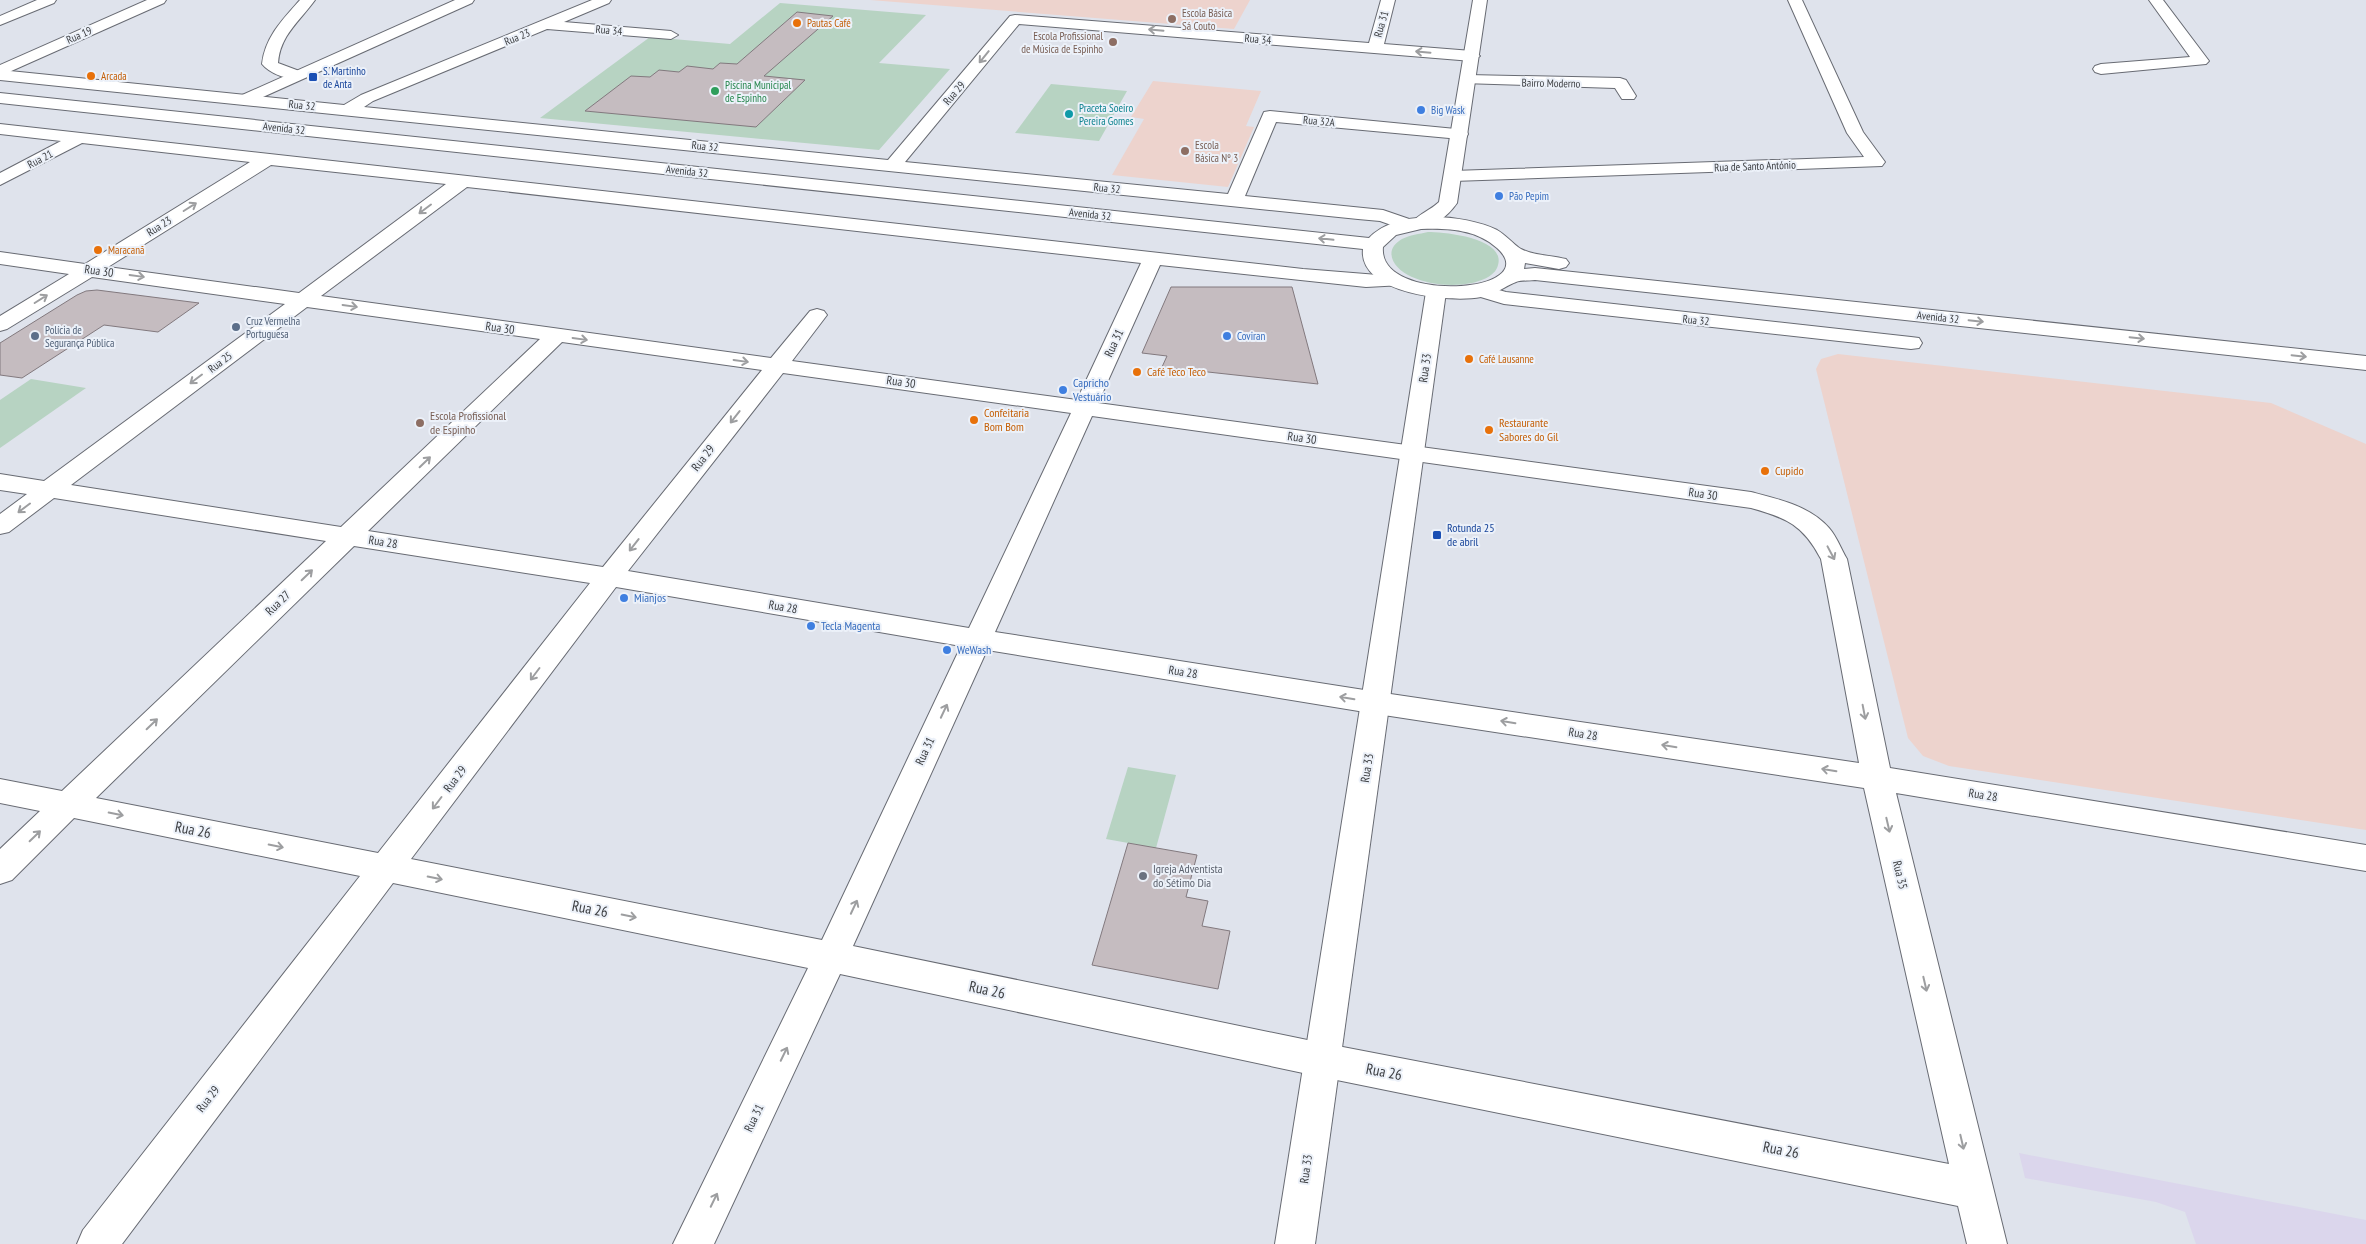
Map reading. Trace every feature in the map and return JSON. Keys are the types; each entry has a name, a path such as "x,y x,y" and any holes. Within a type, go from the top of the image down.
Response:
{"street":[{"path":"0,21 49,0"},
{"name":"Rua 19","path":"0,71 158,0"},
{"path":"296,75 276,69 270,64 270,57 276,37 308,0"},
{"path":"246,99 467,0"},
{"name":"Rua 23","path":"348,110 367,98 604,0"},
{"name":"Rua 31","path":"1375,48 1388,0"},
{"path":"1448,203 1459,216 1477,229 1504,243 1512,252 1516,260 1515,269 1510,277 1498,285 1481,291 1461,293 1436,292 1396,281 1380,270 1373,250 1387,233 1438,214 1448,203 1480,0"},
{"name":"Rua de Santo António","path":"1453,176 1876,162 1856,133 1796,0"},
{"path":"2101,70 2201,61 2156,0"},
{"name":"Rua 34","path":"1015,19 1472,56"},
{"name":"Rua 29","path":"892,166 1015,19"},
{"name":"Rua 34","path":"546,25 671,35"},
{"name":"Rua 32","path":"0,75 1383,216 1414,224"},
{"name":"Bairro Moderno","path":"1468,80 1620,83 1628,96"},
{"name":"Avenida 32","path":"0,98 1373,250"},
{"name":"Avenida 32","path":"0,108 1373,250"},
{"name":"Rua 32A","path":"1234,201 1270,116 1460,134"},
{"path":"0,129 1366,281 1396,281"},
{"name":"Rua 21","path":"0,180 79,138"},
{"name":"Rua 23","path":"0,325 268,159"},
{"name":"Rua 25","path":"0,526 464,180"},
{"path":"1414,224 1447,223 1477,229"},
{"name":"Avenida 32","path":"1512,252 1536,260 2366,348"},
{"name":"Rua 31","path":"693,1244 831,957 1154,257"},
{"name":"Rua 30","path":"0,258 1752,500 1774,506 1799,517"},
{"name":"Avenida 32","path":"1510,277 1535,274 2366,363"},
{"name":"Rua 32","path":"1481,291 1504,298 1912,343"},
{"name":"Rua 33","path":"1295,1244 1377,703 1436,292"},
{"name":"Rua 29","path":"96,1244 609,577 817,315"},
{"name":"Rua 27","path":"0,870 556,336"},
{"name":"Rua 28","path":"0,482 609,577 977,639 1377,703 1877,778 2366,858"},
{"name":"Rua 35","path":"1799,517 1820,534 1834,559 1877,778 1988,1244"},
{"name":"Rua 26","path":"0,791 831,957 1322,1060 1974,1189"}],"shaded area":[{"name":"Escola Básica Sá Couto","path":"870,0 1250,0 1234,29"},
{"name":"Escola Básica Nº 3","path":"1153,81 1261,91 1246,126 1254,127 1228,187 1112,175 1144,119 1131,117"},
{"path":"1838,354 2271,403 2366,444 2366,830 1949,766 1923,756 1908,738 1816,369 1821,359"},
{"path":"2019,1153 2366,1220 2366,1244 2196,1244 2185,1212 2156,1202 2025,1178"}],"green space":[{"path":"780,3 926,15 879,63 950,69 879,150 540,118 650,37 730,44"},
{"name":"Praceta Soeiro Pereira Gomes","path":"1051,84 1127,91 1099,141 1015,133"},
{"path":"1428,232 1460,235 1485,243 1494,250 1498,258 1497,268 1493,274 1482,280 1457,285 1426,282 1406,274 1400,270 1393,260 1392,249 1402,239"},
{"path":"31,379 86,388 0,448 0,400"},
{"path":"1128,767 1176,775 1156,848 1106,839"}],"building":[{"name":"Piscina Municipal de Espinho","path":"797,12 833,16 764,76 805,80 756,127 585,111 631,76 650,77 659,70 679,72 687,66 713,69 720,63 737,64"},
{"name":"Coviran","path":"1171,287 1292,287 1318,384 1162,367 1167,356 1142,353"},
{"name":"Polícia de Segurança Pública","path":"97,290 199,303 158,332 104,325 22,378 0,375 0,343 77,295 86,291"},
{"name":"Igreja Adventista do Sétimo Dia","path":"1128,843 1197,855 1186,897 1208,901 1202,926 1230,931 1218,989 1092,965"}],"place":[{"name":"Escola Básica Sá Couto","path":"1172,19"},
{"name":"Pautas Café","path":"797,23"},
{"name":"Escola Profissional de Música de Espinho","path":"1113,42"},
{"name":"Arcada","path":"91,76"},
{"name":"S. Martinho de Anta","path":"313,77"},
{"name":"Piscina Municipal de Espinho","path":"715,91"},
{"name":"Big Wask","path":"1421,110"},
{"name":"Praceta Soeiro Pereira Gomes","path":"1069,114"},
{"name":"Escola Básica Nº 3","path":"1185,151"},
{"name":"Pão Pepim","path":"1499,196"},
{"name":"Maracanã","path":"98,250"},
{"name":"Cruz Vermelha Portuguesa","path":"236,327"},
{"name":"Polícia de Segurança Pública","path":"35,336"},
{"name":"Coviran","path":"1227,336"},
{"name":"Café Lausanne","path":"1469,359"},
{"name":"Café Teco Teco","path":"1137,372"},
{"name":"Capricho Vestuário","path":"1063,390"},
{"name":"Confeitaria Bom Bom","path":"974,420"},
{"name":"Escola Profissional de Espinho","path":"420,423"},
{"name":"Restaurante Sabores do Gil","path":"1489,430"},
{"name":"Cupido","path":"1765,471"},
{"name":"Rotunda 25 de abril","path":"1437,535"},
{"name":"Mianjos","path":"624,598"},
{"name":"Tecla Magenta","path":"811,626"},
{"name":"WeWash","path":"947,650"},
{"name":"Igreja Adventista do Sétimo Dia","path":"1143,876"}]}
